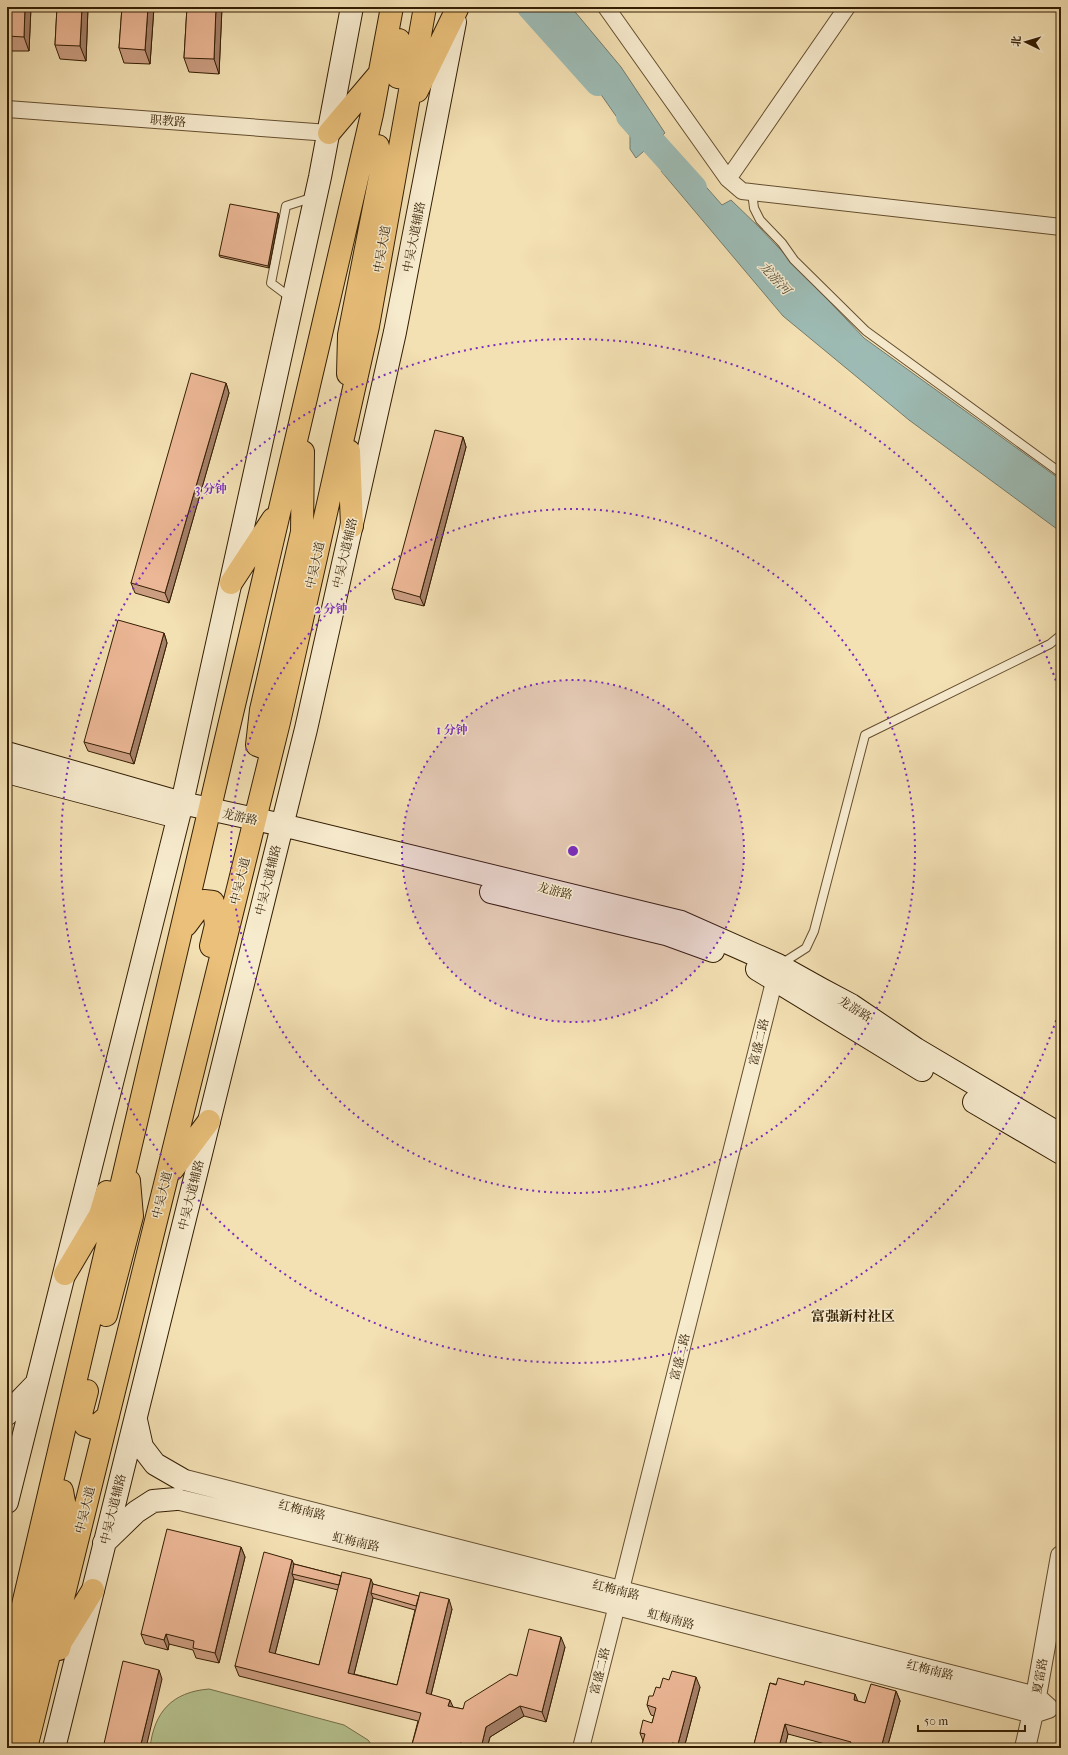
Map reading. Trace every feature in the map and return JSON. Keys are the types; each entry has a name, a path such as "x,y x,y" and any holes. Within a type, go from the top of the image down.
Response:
{"main road":[{"path":"7,1502 180,810 294,299 329,133 352,7"},
{"path":"7,1672 303,413 361,160 380,73 392,7"},
{"path":"404,7 395,62 398,77 405,78 415,62"},
{"name":"中吴大道","path":"25,1743 108,1416 279,722 368,326 425,7"},
{"path":"406,114 457,8"},
{"name":"中吴大道辅路","path":"54,1748 306,729 395,332 457,8"},
{"path":"329,133 380,73"},
{"path":"352,526 347,420 349,335 382,172 378,146 372,145 361,160"},
{"path":"279,722 265,748 257,745 261,710 302,532 303,413"},
{"path":"231,583 281,506"},
{"name":"龙游路","path":"7,753 180,810"},
{"name":"龙游路","path":"7,772 280,832 666,934 777,972 851,1005 916,1049 1061,1135"},
{"path":"160,1206 168,1115 216,925 213,902 204,901 181,931"},
{"name":"龙游路","path":"777,972 1014,1126 1061,1153"},
{"path":"65,1274 100,1214 112,1174 137,1120"},
{"path":"166,1178 209,1121"},
{"path":"108,1416 94,1428 85,1425 81,1414 132,1216 127,1161"},
{"path":"7,1414 36,1384"},
{"path":"104,1543 136,1512 153,1501 178,1489 142,1447 135,1418"},
{"path":"25,1743 18,1696 66,1513 62,1491 56,1490 48,1499"},
{"path":"25,1743 45,1704 61,1642 93,1590"}],"street":[{"path":"606,7 728,179 742,191 1061,227"},
{"path":"728,179 847,7"},
{"name":"职教路","path":"7,109 329,133"},
{"name":"富盛二路","path":"580,1748 777,972"},
{"name":"虹梅南路","path":"178,1489 619,1598"},
{"name":"夏雷路","path":"1039,1748 1039,1706 1061,1556"},
{"name":"红梅南路","path":"619,1598 1039,1706"},
{"name":"夏雷路","path":"1025,1748 1061,1635"}],"lane":[{"path":"752,192 754,208 760,220 782,243 794,260 866,331 1061,473"},
{"path":"777,972 806,948 814,931 865,735 1050,644 1061,635"}],"green space":[{"path":"209,1689 344,1725 368,1740 374,1748 150,1748 152,1735 156,1724 167,1706 175,1699 185,1694"}],"water":[{"path":"522,7 571,7 621,67 665,133 636,158 630,149 630,136 551,23 526,13"},
{"path":"679,156 722,205 731,200 760,228 864,338 1061,480 1061,532 909,420 783,316 661,171"}],"building":[{"path":"7,7 25,7 24,37 7,36"},
{"path":"57,7 82,7 80,46 55,45"},
{"path":"122,7 148,7 145,50 119,48"},
{"path":"187,7 216,7 214,59 184,58"},
{"path":"230,204 278,213 268,266 219,255"},
{"path":"191,373 226,383 165,593 131,583"},
{"path":"435,430 463,437 420,597 392,589"},
{"path":"118,620 164,633 130,754 84,742"},
{"path":"167,1529 241,1547 215,1653 193,1648 194,1641 166,1634 164,1640 141,1634"},
{"path":"264,1552 292,1560 269,1652 319,1665 342,1572 371,1579 348,1673 397,1685 420,1592 449,1599 426,1693 450,1700 448,1706 463,1709 465,1702 510,1674 517,1676 529,1629 561,1637 542,1712 520,1706 486,1727 481,1748 460,1743 458,1748 411,1748 421,1713 235,1666"},
{"path":"294,1564 341,1576 339,1585 292,1574"},
{"path":"373,1584 419,1596 416,1606 371,1593"},
{"path":"123,1661 159,1670 140,1748 103,1748"},
{"path":"672,1671 696,1677 678,1744 672,1743 671,1748 641,1748 645,1734 640,1733 643,1720 652,1723 656,1708 647,1705 649,1696 653,1696 656,1687 660,1688 663,1678 669,1680"},
{"path":"778,1678 804,1685 805,1681 855,1694 854,1700 865,1703 871,1684 896,1691 881,1748 849,1748 851,1742 785,1724 780,1743 785,1745 784,1748 753,1748 770,1683 776,1685"}],"waterway":[{"name":"龙游河","path":"530,7 598,83"},
{"name":"龙游河","path":"629,116 694,188"}],"district":[{"name":"富强新村社区","path":"853,1316"}]}
